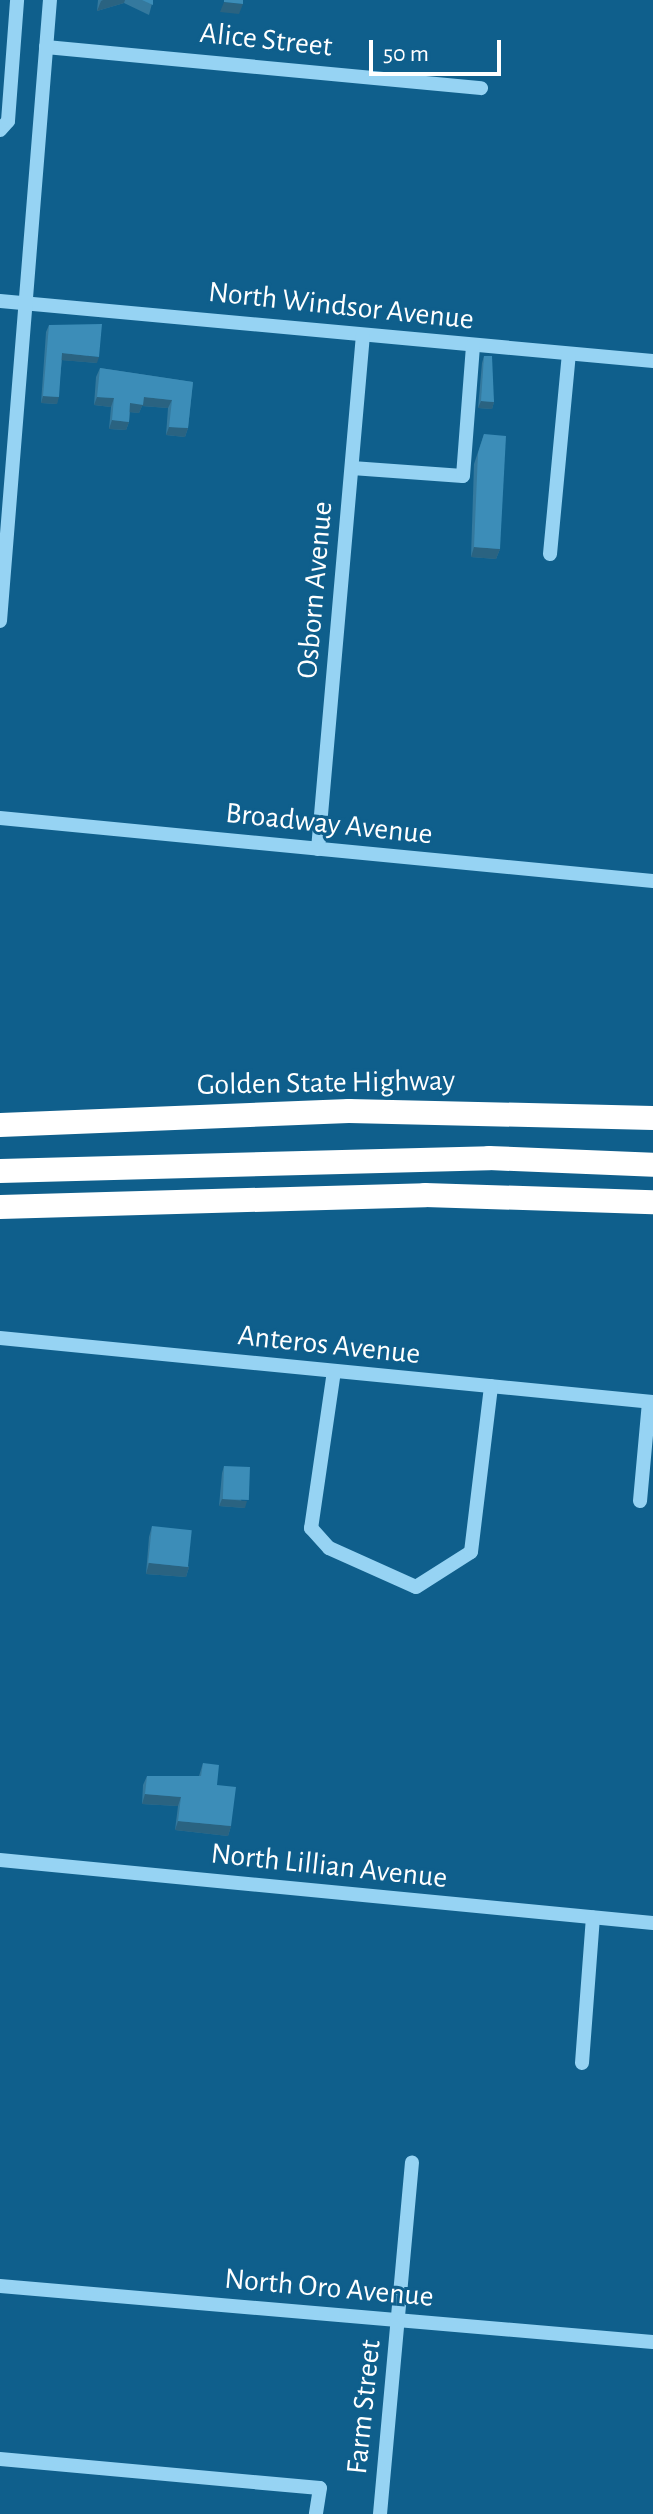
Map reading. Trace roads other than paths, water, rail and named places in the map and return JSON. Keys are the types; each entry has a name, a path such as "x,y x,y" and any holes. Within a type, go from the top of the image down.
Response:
{"highway":[{"name":"Golden State Highway","path":"0,1125 349,1111 653,1118"},
{"path":"0,1171 489,1158 653,1165"},
{"path":"0,1207 425,1195 653,1202"}],"street":[{"path":"0,130 8,121 17,0"},
{"path":"0,621 50,0"},
{"name":"Alice Street","path":"46,47 481,88"},
{"name":"North Windsor Avenue","path":"0,301 653,361"},
{"name":"Osborn Avenue","path":"318,849 363,335"},
{"path":"352,468 463,476 473,345"},
{"path":"550,554 569,354"},
{"name":"Broadway Avenue","path":"0,818 653,881"},
{"name":"Anteros Avenue","path":"0,1338 651,1402"},
{"path":"334,1371 311,1528 329,1548 416,1587 471,1552 491,1386"},
{"path":"640,1501 651,1402"},
{"name":"North Lillian Avenue","path":"0,1860 653,1923"},
{"path":"582,2063 593,1917"},
{"name":"Farm Street","path":"380,2514 412,2162"},
{"name":"North Oro Avenue","path":"0,2286 653,2342"},
{"path":"0,2459 320,2488 316,2514"}]}
